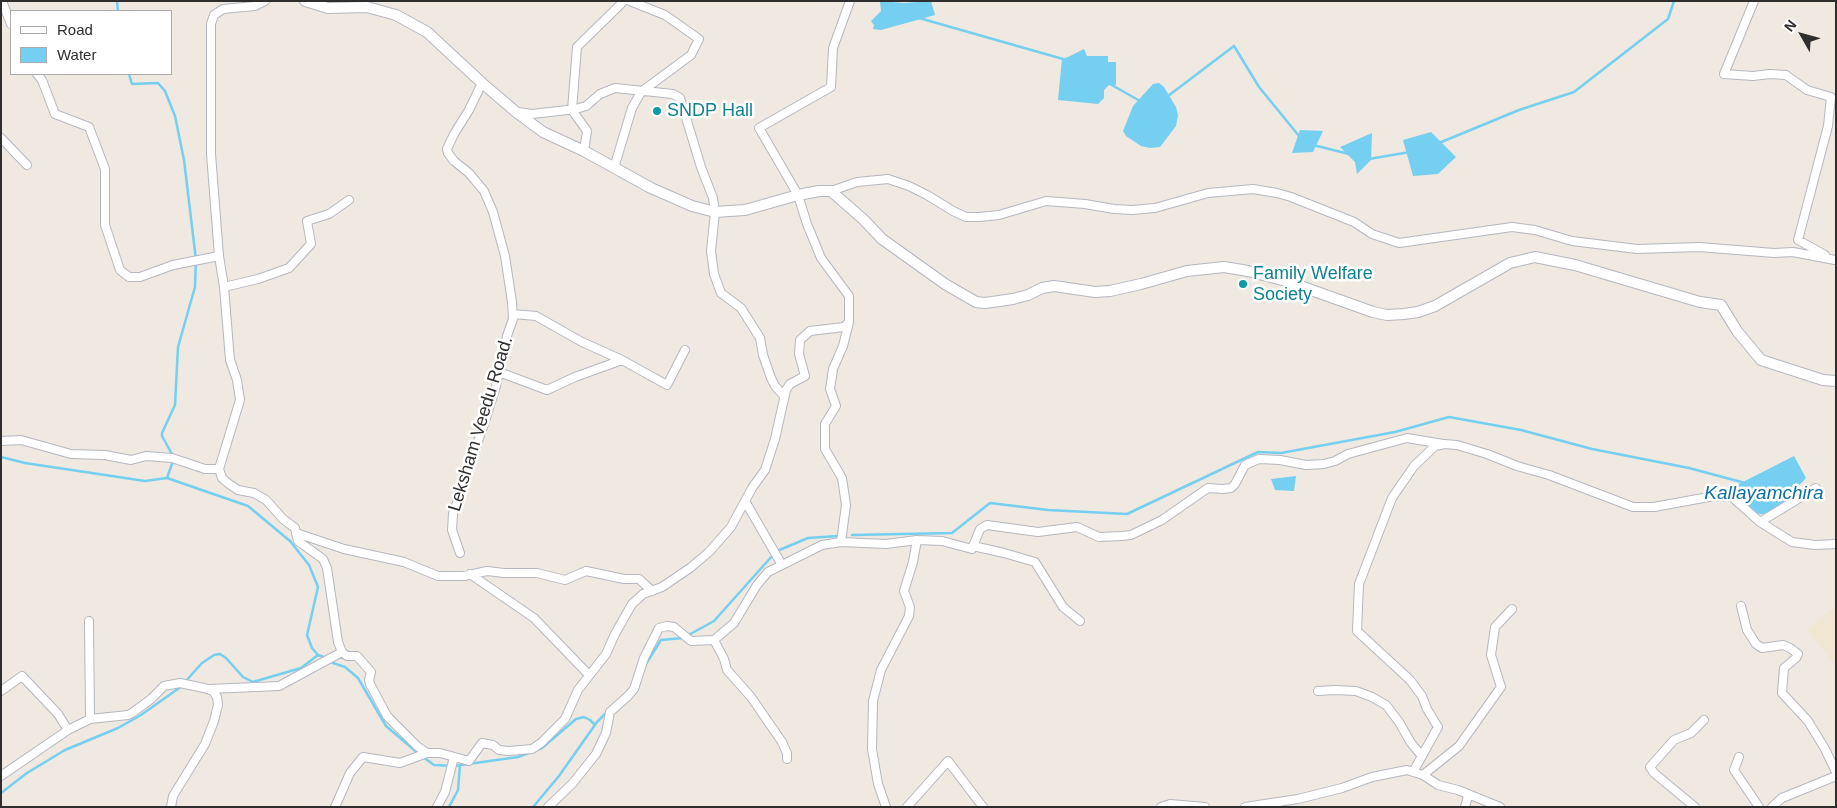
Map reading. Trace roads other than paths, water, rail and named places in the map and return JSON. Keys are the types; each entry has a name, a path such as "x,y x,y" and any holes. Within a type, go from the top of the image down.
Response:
{"street":[{"path":"2,1 10,21"},
{"path":"265,1 255,6 223,9 214,15 211,24 210,154 230,360 237,380 240,400 219,469 222,478 233,487 238,490 254,493 266,500 294,528 298,541 322,558 326,568 338,642 342,652 347,656 357,656 361,660 371,672 370,684 387,716 417,746 427,753 471,760 482,743 493,745 499,750 509,751 532,749 546,740 565,719 578,690 606,654 632,604 643,594 673,580 709,552 731,527 752,488 765,470 775,439 783,395 790,384 805,376 799,354 800,341 803,336 810,331 844,327 849,322"},
{"path":"305,1 328,8 366,7 396,15 427,32 482,83 543,132 651,188 692,206 715,212 745,210 798,195 831,191 857,182 888,179 909,186 966,217 999,215 1046,201 1085,204 1114,209 1155,208 1208,193 1253,189 1291,197 1354,222 1372,234 1399,243 1512,227 1535,230 1572,241 1637,249 1699,247 1774,253 1793,252 1835,260"},
{"path":"584,152 587,131 572,110 577,47 624,1"},
{"path":"614,168 632,108 641,92 691,55 699,39 665,15 630,1"},
{"path":"841,542 846,505 842,478 825,449 825,424 836,406 830,390 833,369 843,346 849,322 850,296 821,258 798,195 759,128 831,87 833,48 850,1"},
{"path":"1754,1 1724,74 1753,76 1786,75 1808,90 1831,97 1828,126 1798,240 1835,260"},
{"path":"38,75 42,80 55,114 89,127 105,169 105,224 120,270 129,277 140,277 173,264 219,256"},
{"name":"Leksham Veedu Road.","path":"460,552 452,530 453,514 485,421 499,372 506,336 513,319 505,256 493,212 484,191 469,173 454,161 447,149 482,83"},
{"path":"516,112 532,114 572,110 586,106 600,94 611,89 673,94 680,98 701,167 714,198 715,212 711,251 714,274 721,293 741,308 760,338 771,378 783,395"},
{"path":"1,138 27,165"},
{"path":"831,191 882,239 945,284 976,302 986,303 1013,299 1028,295 1042,288 1059,286 1082,291 1110,291 1187,271 1224,267 1286,281 1387,315 1418,312 1434,306 1510,263 1535,257 1591,269 1700,302 1721,306 1736,331 1762,360 1823,380 1836,382"},
{"path":"224,287 258,279 289,268 311,244 307,221 329,214 349,200"},
{"path":"513,314 536,316 598,351 622,360 667,385 685,350"},
{"path":"499,372 547,390 622,360"},
{"path":"973,546 980,529 988,525 1038,532 1077,527 1099,537 1130,535 1162,520 1208,488 1231,488 1245,465 1259,459 1280,460 1306,465 1324,464 1348,454 1407,438 1458,445 1549,475 1633,507 1654,506 1714,496 1732,497 1760,522 1792,542 1815,545 1836,544"},
{"path":"1,441 23,441 72,454 105,455 131,460 146,456 174,458 206,469 219,469"},
{"path":"1413,772 1438,727 1427,709 1422,696 1410,680 1357,631 1359,584 1391,502 1414,466 1435,446 1443,444"},
{"path":"1760,522 1816,488"},
{"path":"745,501 782,565"},
{"path":"296,533 344,550 404,562 438,576 487,571 537,573 566,580 586,571 624,579 639,579 652,590"},
{"path":"886,807 878,784 872,749 873,701 881,670 909,616 910,607 904,591 915,556 917,540"},
{"path":"548,807 572,784 596,754 606,733 610,712 634,689 644,658 658,628 674,627 691,641 713,641 734,622 757,585 768,572 822,545 841,542 886,544 917,540 942,541 970,548 973,546 1004,553 1035,562 1063,607 1080,621"},
{"path":"470,574 534,618 589,675"},
{"path":"1741,606 1747,630 1756,644 1762,648 1783,645 1798,654 1784,668 1782,693 1808,721 1825,749 1836,774 1782,798 1772,807"},
{"path":"1423,775 1459,746 1501,687 1491,656 1495,627 1512,609"},
{"path":"89,621 90,719"},
{"path":"713,641 724,659 727,670 751,697 782,742 787,753 787,759"},
{"path":"1,776 68,730 90,719 128,715 151,699 166,685 184,684 209,689 279,686 342,652"},
{"path":"1,690 22,676 58,714 68,730"},
{"path":"170,807 173,796 205,744 214,721 218,701 215,694 209,689"},
{"path":"1318,691 1356,692 1372,697 1386,705 1422,756"},
{"path":"1695,807 1654,773 1650,767 1674,740 1691,733 1704,720"},
{"path":"336,807 350,774 363,757 400,763 427,753"},
{"path":"437,807 445,792 454,757"},
{"path":"1739,757 1734,770 1759,807"},
{"path":"907,807 948,761 983,807"},
{"path":"1245,807 1306,797 1342,788 1372,777 1407,770 1423,775 1438,785 1458,790 1468,796 1500,807"},
{"path":"1465,807 1468,796"},
{"path":"1162,807 1170,804 1205,807"}],"water":[{"path":"880,1 904,3 931,1 935,15 881,30 873,29 874,25 871,21 881,11"},
{"path":"1084,49 1087,56 1108,56 1108,62 1116,62 1116,85 1109,85 1104,90 1104,98 1098,104 1058,100 1062,59"},
{"path":"1159,83 1164,87 1176,107 1178,115 1176,126 1160,147 1150,148 1141,146 1126,136 1123,131 1133,106 1153,84"},
{"path":"1300,130 1323,131 1313,152 1292,153"},
{"path":"1431,132 1456,157 1438,174 1413,176 1403,140"},
{"path":"1372,133 1371,160 1357,174 1355,162 1340,147"},
{"name":"Kallayamchira","path":"1794,456 1806,478 1771,515 1752,513 1733,487"},
{"path":"1296,476 1294,491 1275,490 1271,479"}],"waterway":[{"path":"117,1 118,10"},
{"path":"1439,143 1519,110 1574,92 1668,19 1674,1"},
{"path":"919,18 1063,59"},
{"path":"1168,96 1234,46 1259,87 1299,136"},
{"path":"129,75 132,84 158,83 165,91 175,116 184,160 196,260 195,287 178,347 175,405 162,433 173,456"},
{"path":"1110,84 1140,101"},
{"path":"1313,145 1349,154"},
{"path":"1369,159 1410,152"},
{"path":"852,535 952,533 990,503 1048,510 1127,514 1258,452 1281,453 1395,432 1449,417 1521,430 1592,449 1689,468 1745,483"},
{"path":"1,457 25,463 145,481 167,478 248,506 290,541 309,565 318,587 307,635 312,648 318,655 327,658"},
{"path":"167,478 173,461"},
{"path":"777,551 808,538 838,536"},
{"path":"646,664 661,640 683,638 714,621 773,555"},
{"path":"185,682 202,663 214,655 220,654 226,658 243,677 253,682 301,668 318,655"},
{"path":"333,663 345,667 358,678 386,726 419,754"},
{"path":"1,793 27,773 65,750 118,728 141,715 182,686"},
{"path":"533,807 559,776 597,722 608,711"},
{"path":"423,757 434,765 454,766 518,757 542,748 576,719 584,717 595,725"},
{"path":"449,807 458,790 460,765"}],"place":[{"name":"SNDP Hall","path":"657,111"},
{"name":"Family Welfare Society","path":"1243,284"}]}
